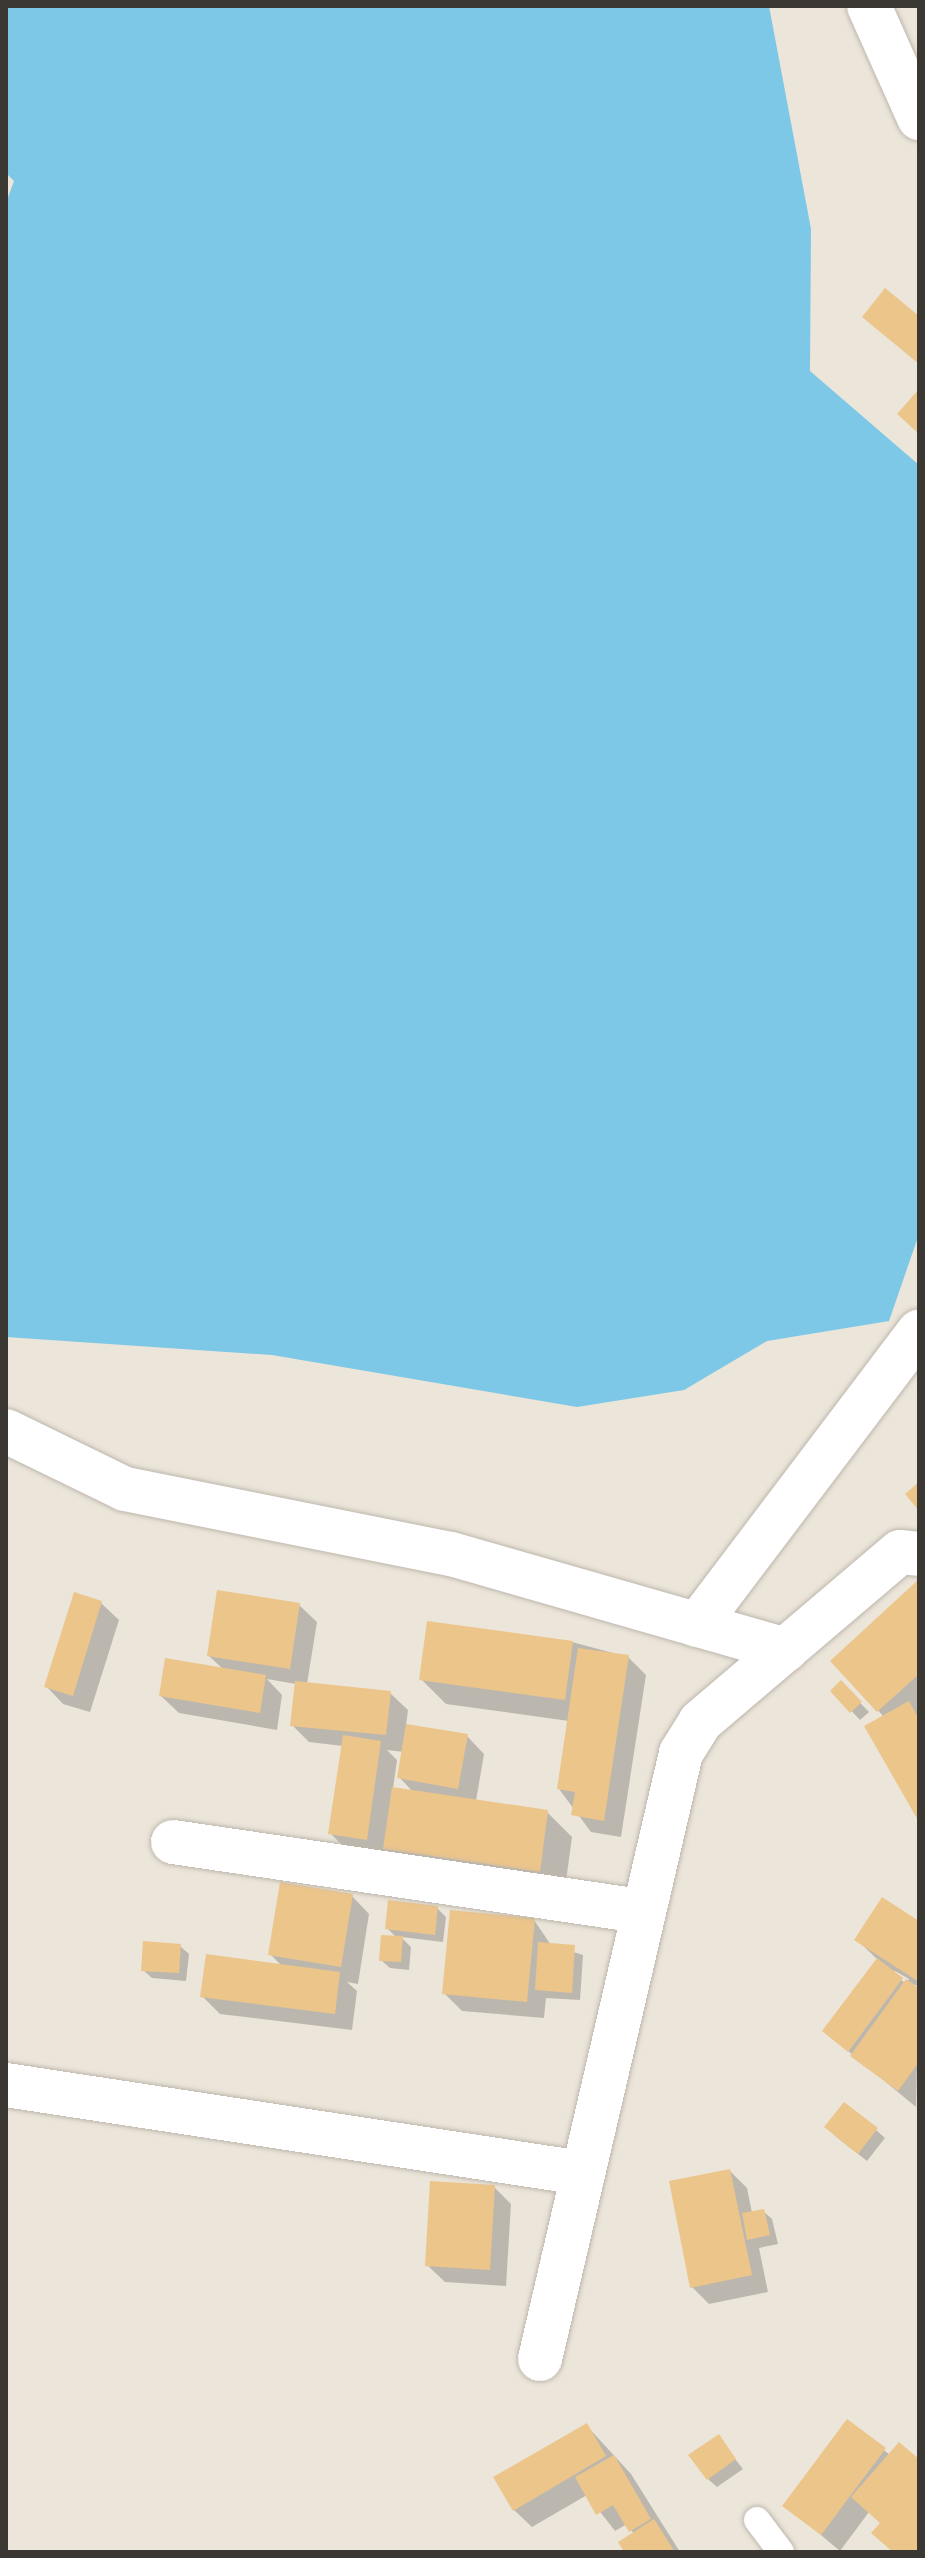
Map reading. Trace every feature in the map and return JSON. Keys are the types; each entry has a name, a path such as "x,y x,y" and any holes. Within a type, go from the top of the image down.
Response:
{"street":[{"path":"869,6 919,118"},
{"path":"697,1625 919,1331"},
{"path":"6,1431 125,1489 451,1554 785,1650"},
{"path":"540,2359 641,1911 681,1753 700,1722 900,1552 919,1554"},
{"path":"173,1842 641,1911"},
{"path":"6,2085 582,2173"}],"lane":[{"path":"757,2520 781,2552"}],"water":[{"path":"6,6 769,6 811,229 810,371 919,465 919,1234 889,1321 767,1341 684,1390 577,1407 272,1355 6,1337 6,203 14,181 6,173"}],"building":[{"path":"885,288 919,316 919,364 862,317"},
{"path":"919,389 919,434 897,414"},
{"path":"919,1482 919,1511 905,1494"},
{"path":"919,1579 919,1674 877,1712 830,1661"},
{"path":"217,1590 300,1603 290,1669 207,1656"},
{"path":"74,1592 102,1601 73,1696 44,1687"},
{"path":"427,1621 573,1641 565,1700 419,1680"},
{"path":"578,1648 629,1655 604,1821 571,1815 575,1792 557,1789"},
{"path":"165,1658 266,1675 260,1713 159,1696"},
{"path":"841,1680 862,1702 850,1713 830,1691"},
{"path":"295,1681 391,1691 386,1735 290,1726"},
{"path":"909,1701 919,1719 919,1822 864,1726"},
{"path":"406,1724 468,1734 458,1789 397,1778"},
{"path":"343,1735 381,1741 367,1840 328,1834"},
{"path":"392,1787 548,1810 540,1872 383,1849"},
{"path":"280,1882 353,1894 341,1967 268,1955"},
{"path":"882,1897 919,1921 919,1982 854,1940"},
{"path":"388,1900 438,1906 435,1935 385,1929"},
{"path":"450,1910 535,1918 527,2002 442,1994"},
{"path":"381,1935 403,1936 401,1962 379,1961"},
{"path":"143,1941 181,1944 179,1973 141,1971"},
{"path":"538,1942 575,1945 572,1993 535,1990"},
{"path":"206,1954 340,1972 335,2014 200,1997"},
{"path":"877,1958 903,1978 848,2052 822,2031"},
{"path":"906,1979 919,1988 919,2062 898,2091 850,2056"},
{"path":"844,2102 878,2128 858,2154 824,2127"},
{"path":"730,2169 752,2275 690,2288 669,2181"},
{"path":"430,2181 495,2185 490,2270 425,2266"},
{"path":"764,2209 770,2235 747,2240 742,2213"},
{"path":"847,2419 886,2448 821,2535 782,2506"},
{"path":"587,2423 606,2456 513,2511 493,2477"},
{"path":"719,2434 736,2459 707,2480 688,2455"},
{"path":"899,2442 919,2459 919,2552 893,2552 871,2533 880,2523 851,2497"},
{"path":"614,2455 651,2519 629,2532 613,2505 596,2515 575,2477"},
{"path":"654,2519 675,2552 624,2552 618,2542"}]}
